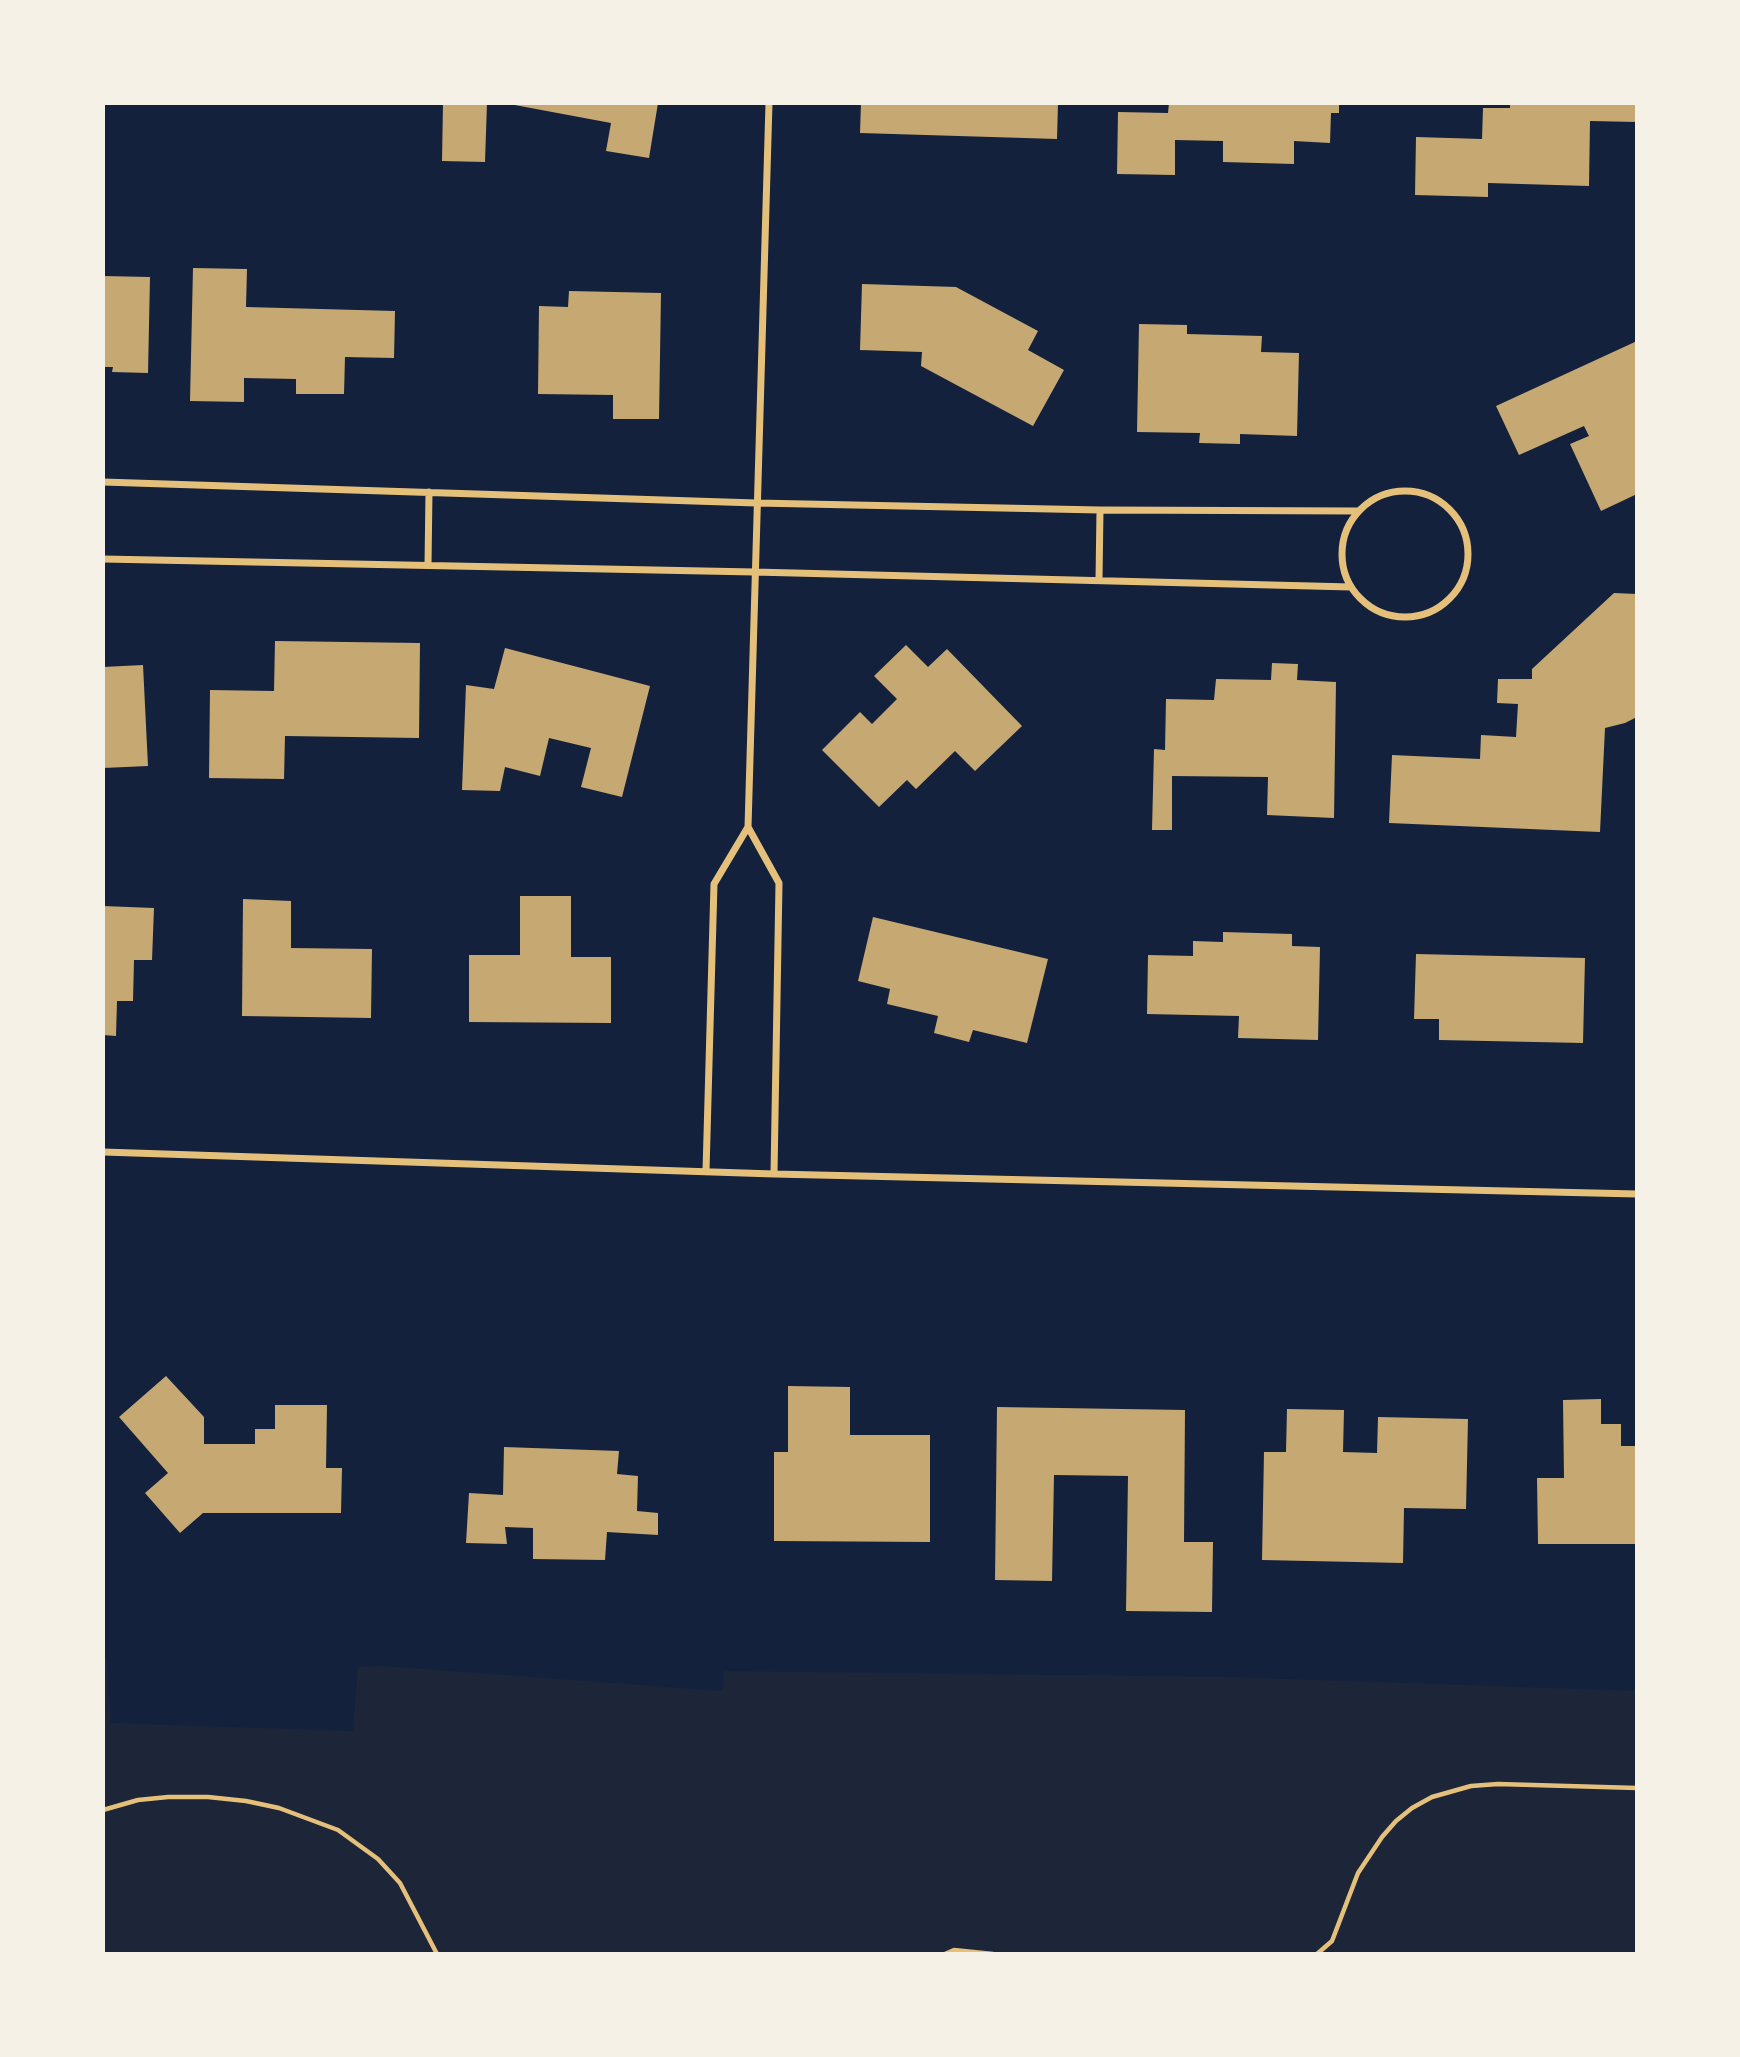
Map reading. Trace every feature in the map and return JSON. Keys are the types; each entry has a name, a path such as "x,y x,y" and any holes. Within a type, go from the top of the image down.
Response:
{"street":[{"path":"706,1171 714,884 748,827 769,103"},
{"path":"103,482 756,503 1100,510 1358,511"},
{"path":"1395,491 1416,491 1436,498 1452,511 1464,529 1469,550 1466,570 1458,590 1443,605 1424,615 1404,618 1383,613 1364,603 1351,587 1341,556 1343,539 1358,511 1375,498 1395,491"},
{"path":"428,565 429,492"},
{"path":"1099,580 1100,510"},
{"path":"103,559 1351,587"},
{"path":"748,827 779,883 774,1174"},
{"path":"103,1152 774,1174 1637,1194"}],"path":[{"path":"1317,1954 1332,1941 1367,1856 1396,1821 1412,1808 1441,1794 1471,1786 1498,1784 1637,1788"},
{"path":"103,1810 138,1800 208,1797 279,1808 338,1830 378,1859 400,1883 437,1954"},
{"path":"945,1954 954,1950 993,1954"}],"shaded area":[{"path":"103,1658 107,1658 111,1723 353,1731 358,1667 382,1666 722,1691 724,1671 1230,1677 1637,1691 1637,1954 103,1954"}],"building":[{"path":"443,103 487,103 485,162 442,161"},
{"path":"504,103 658,103 649,158 606,151 611,123"},
{"path":"861,103 1058,103 1057,139 860,133"},
{"path":"1169,103 1339,103 1339,113 1331,113 1330,143 1294,141 1294,164 1223,162 1223,141 1175,140 1175,175 1117,174 1118,112 1168,113"},
{"path":"1510,103 1637,103 1637,122 1590,121 1589,186 1488,183 1488,197 1415,195 1416,137 1482,139 1483,108 1510,108"},
{"path":"193,268 247,269 246,307 395,311 394,358 345,357 344,394 296,394 296,379 244,378 244,402 190,401"},
{"path":"103,276 150,277 148,373 112,372 113,367 103,367"},
{"path":"862,284 956,287 1038,331 1028,350 1064,370 1033,426 921,366 922,352 860,350"},
{"path":"569,291 661,293 659,419 613,419 613,395 538,394 539,306 568,307"},
{"path":"1139,324 1187,325 1187,334 1262,336 1261,352 1299,353 1297,436 1240,434 1240,444 1199,443 1200,433 1137,432"},
{"path":"1637,341 1637,494 1601,511 1570,444 1589,436 1584,426 1519,455 1496,406"},
{"path":"1614,593 1637,594 1637,717 1605,728 1600,832 1389,823 1392,755 1480,759 1481,735 1516,737 1518,704 1497,703 1498,679 1532,679 1532,669"},
{"path":"275,641 420,643 419,738 285,736 284,779 209,778 210,690 274,691"},
{"path":"906,645 928,667 947,649 1022,726 975,771 955,751 916,789 907,780 879,807 822,750 860,712 872,724 897,699 874,676"},
{"path":"505,648 650,686 622,797 581,787 591,748 549,738 540,776 505,767 500,791 462,790 466,685 494,689"},
{"path":"1272,663 1298,664 1297,680 1336,682 1334,818 1267,815 1268,777 1172,776 1172,830 1152,830 1154,749 1165,750 1166,699 1214,700 1216,679 1271,680"},
{"path":"143,665 148,766 103,768 103,667"},
{"path":"520,896 571,896 571,957 611,957 611,1023 469,1022 469,955 520,955"},
{"path":"243,899 291,901 291,948 372,949 371,1018 242,1016"},
{"path":"103,906 154,908 152,960 134,960 133,1001 117,1001 116,1036 103,1035"},
{"path":"873,917 1048,959 1027,1043 973,1030 969,1042 934,1033 938,1016 887,1004 890,989 858,981"},
{"path":"1223,932 1292,934 1292,946 1320,947 1318,1040 1238,1038 1239,1016 1147,1014 1148,955 1193,956 1193,941 1223,942"},
{"path":"1416,954 1585,958 1583,1043 1439,1040 1439,1019 1414,1019"},
{"path":"166,1376 204,1417 204,1444 255,1444 255,1429 275,1429 275,1405 327,1405 326,1468 342,1468 341,1513 203,1513 180,1533 145,1493 168,1473 119,1417"},
{"path":"788,1386 850,1387 850,1435 930,1435 930,1542 774,1541 774,1452 788,1452"},
{"path":"1601,1399 1601,1424 1621,1424 1621,1446 1637,1446 1637,1544 1538,1544 1537,1478 1564,1478 1563,1400"},
{"path":"997,1407 1185,1410 1184,1542 1213,1542 1212,1612 1126,1611 1128,1476 1054,1475 1052,1581 995,1580"},
{"path":"1287,1409 1344,1410 1343,1452 1377,1453 1378,1417 1468,1419 1466,1509 1404,1508 1403,1563 1262,1560 1264,1452 1286,1452"},
{"path":"504,1447 619,1451 617,1474 638,1476 637,1511 658,1513 658,1535 607,1532 605,1560 533,1559 533,1528 505,1527 507,1544 466,1543 469,1493 503,1495"}]}
